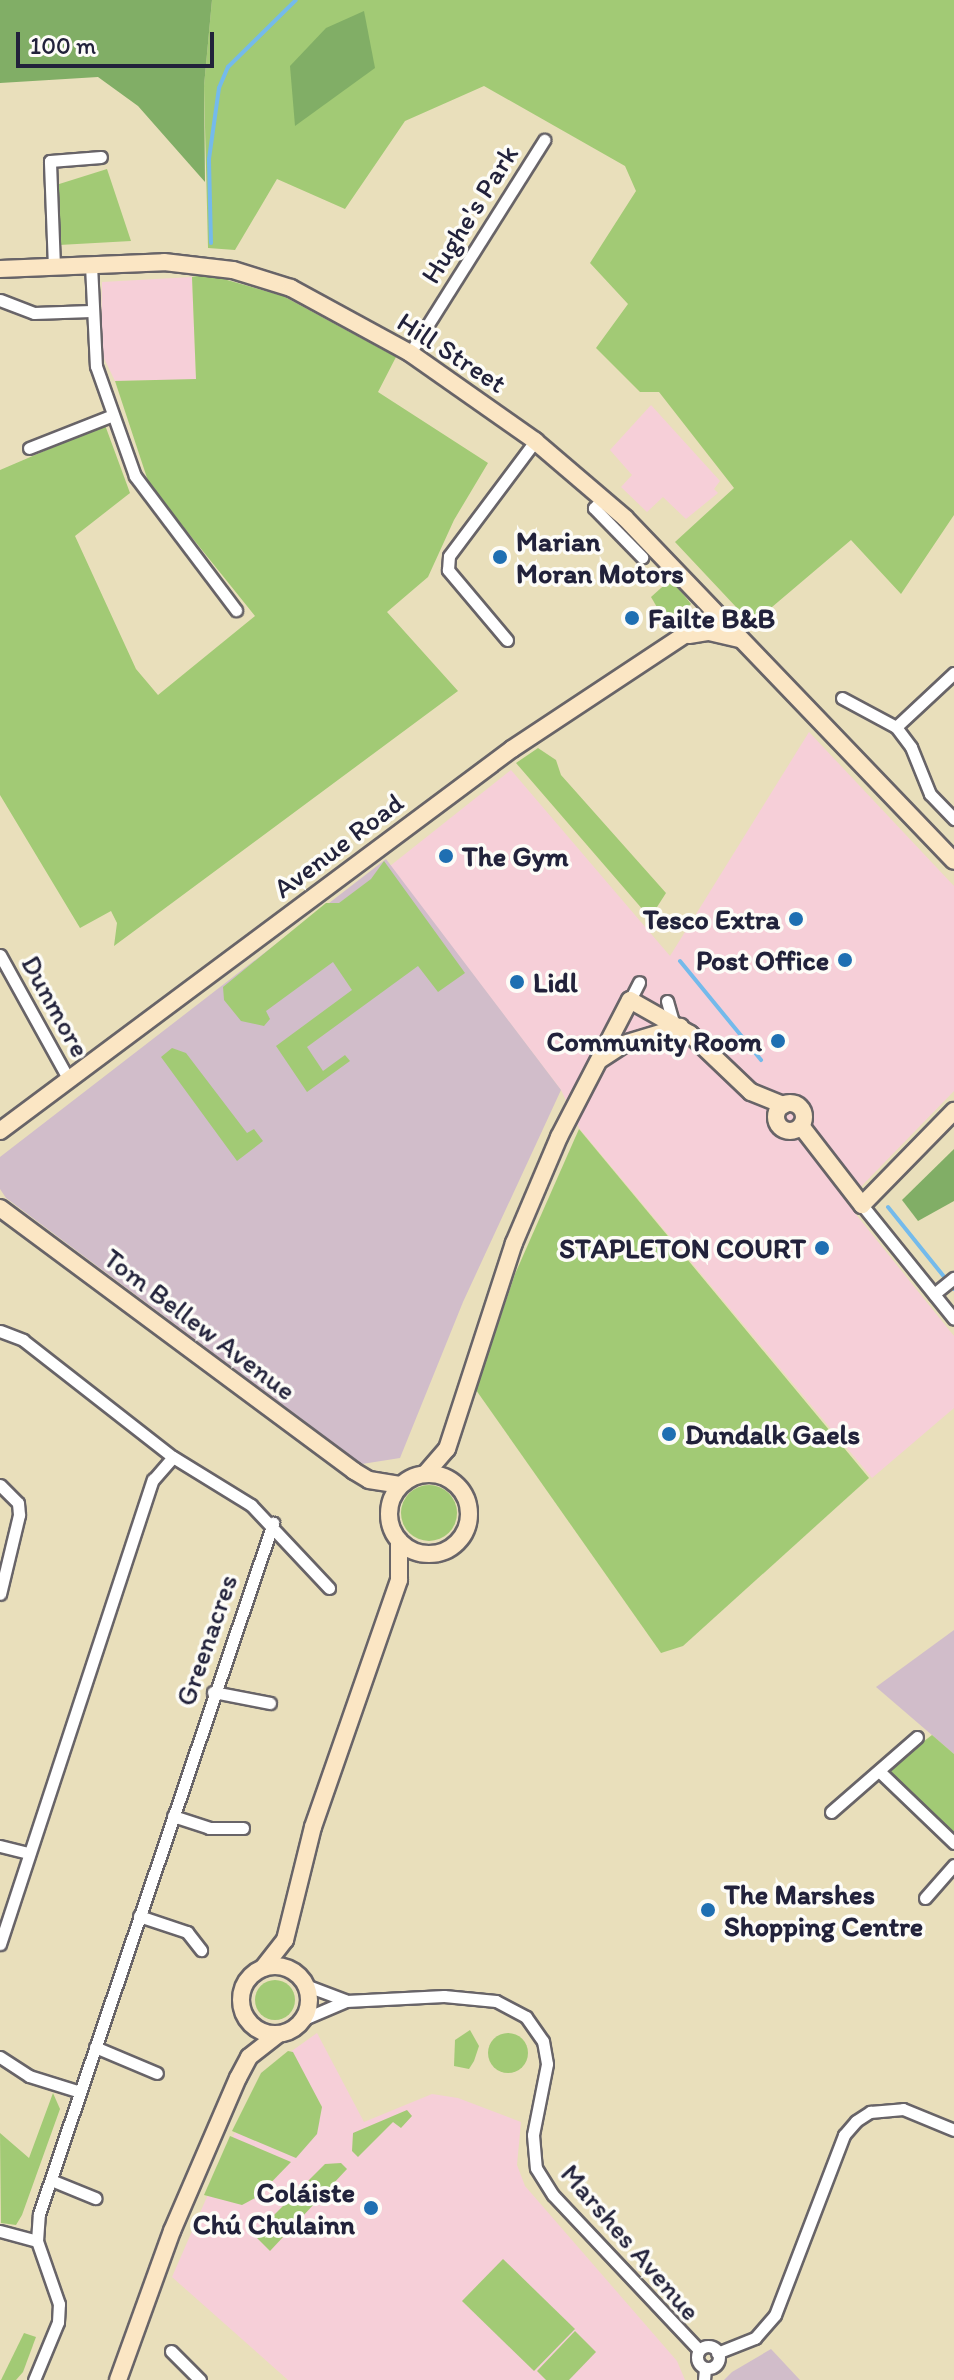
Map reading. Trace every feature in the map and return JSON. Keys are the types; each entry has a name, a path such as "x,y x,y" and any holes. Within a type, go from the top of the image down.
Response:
{"street":[{"name":"Hughe's Park","path":"410,353 544,140"},
{"path":"54,267 50,161 101,157"},
{"name":"Hill Street","path":"0,269 198,264 247,273 291,288 410,353 535,441 604,498 833,731 954,861"},
{"path":"91,265 96,366 143,493 236,610"},
{"path":"0,300 34,313 91,311"},
{"path":"29,448 113,415"},
{"path":"507,640 448,570 449,556 535,441"},
{"path":"604,498 594,508 642,557"},
{"name":"Avenue Road","path":"0,1131 512,749 716,614"},
{"path":"685,636 709,632 742,640"},
{"path":"896,727 954,673"},
{"path":"842,698 896,727 911,747 930,794 954,819"},
{"name":"Dunmore","path":"0,955 69,1080"},
{"path":"118,2380 172,2231 249,2057 250,2023 242,1992 285,1940 313,1827 399,1580 399,1541 388,1511 400,1485 426,1473 447,1449 514,1243 639,982"},
{"path":"630,1000 677,1025 751,1092 789,1132 801,1126"},
{"path":"667,1001 677,1025"},
{"path":"600,1060 624,1044 677,1025"},
{"path":"751,1092 802,1109 801,1126 862,1205 946,1284 954,1319"},
{"path":"777,1122 783,1105"},
{"path":"862,1205 954,1111"},
{"name":"Tom Bellew Avenue","path":"0,1208 369,1480 388,1511"},
{"path":"0,1331 23,1340 173,1457 273,1523 329,1588"},
{"path":"399,1580 425,1554 451,1547 465,1530 467,1501 453,1482 447,1449"},
{"path":"0,1944 153,1480 173,1457"},
{"path":"426,1473 453,1482"},
{"name":"Tom Bellew Avenue","path":"369,1480 400,1485"},
{"path":"0,1485 18,1503 19,1515 0,1594"},
{"name":"Greenacres","path":"37,2241 51,2180 213,1692 273,1523"},
{"path":"399,1541 425,1554"},
{"path":"213,1692 270,1703"},
{"path":"831,1812 917,1737"},
{"path":"879,1771 954,1843"},
{"path":"173,1816 209,1828 243,1828"},
{"path":"0,1846 29,1853"},
{"path":"925,1898 954,1865"},
{"path":"139,1916 187,1932 201,1950"},
{"path":"249,2057 278,2034 304,2019 309,2005 305,1985 293,1971 285,1940"},
{"path":"263,1968 293,1971"},
{"name":"Marshes Avenue","path":"305,1985 346,2001 478,1999 504,2004 526,2017 543,2041 547,2064 533,2135 536,2168 553,2195 699,2350"},
{"name":"Marshes Avenue","path":"304,2019 346,2001"},
{"path":"250,2023 278,2034"},
{"path":"95,2047 157,2073"},
{"path":"0,2057 29,2076 80,2092"},
{"path":"717,2353 755,2338 775,2315 844,2135 856,2121 870,2112 903,2109 954,2130"},
{"path":"51,2180 95,2198"},
{"path":"0,2231 37,2241 59,2304 58,2322 34,2380"},
{"path":"710,2347 717,2353 715,2365 705,2374 697,2361 699,2350 710,2347"},
{"path":"171,2351 200,2380"}],"shaded area":[{"path":"192,277 196,380 115,381 101,352 102,282"},
{"path":"651,405 720,481 714,489 718,493 686,519 663,497 647,512 621,487 632,475 610,450"},
{"path":"809,732 954,886 954,1091 846,1202 954,1336 954,1408 872,1478 579,1128 561,1090 390,866 511,770 670,956"},
{"path":"386,859 561,1090 463,1302 400,1458 362,1464 6,1198 0,1189 0,1157"},
{"path":"954,1630 954,1754 876,1687"},
{"name":"Coláiste Chú Chulainn","path":"317,2033 364,2122 432,2094 458,2098 521,2122 517,2165 525,2186 677,2361 685,2380 288,2380 172,2277 261,2073"},
{"path":"771,2349 800,2380 724,2380 732,2372"}],"green space":[{"path":"0,0 212,0 204,86 205,182 138,106 98,77 0,83"},
{"path":"212,0 954,0 954,515 901,594 851,540 752,624 675,542 734,488 659,392 640,392 596,348 628,304 590,263 636,191 625,166 484,86 405,121 345,209 277,179 235,250 208,248 204,86"},
{"path":"364,11 375,68 295,126 290,66 326,28"},
{"path":"107,169 131,241 59,245 56,185"},
{"path":"206,274 283,296 396,357 378,392 488,463 454,520 428,577 387,612 458,691 114,946 117,923 111,911 80,928 0,795 0,470 105,425 130,493 75,536 136,669 158,695 255,616 149,484 115,381 196,379 192,277"},
{"path":"671,579 691,604 668,626 651,597"},
{"path":"538,748 556,760 561,775 666,893 650,918 516,763"},
{"path":"384,861 465,973 438,992 418,966 307,1047 323,1071 345,1055 350,1061 307,1092 276,1046 352,990 333,962 266,1011 270,1019 264,1026 241,1021 224,1000 223,987 326,903 339,903 371,879"},
{"path":"172,1048 186,1053 247,1133 254,1129 263,1141 237,1161 161,1057"},
{"name":"Dundalk Gaels","path":"579,1129 869,1478 683,1646 661,1653 476,1390 515,1274"},
{"path":"954,1149 954,1201 918,1221 902,1200"},
{"path":"429,1485 449,1493 457,1513 449,1533 429,1541 409,1533 401,1513 409,1493"},
{"path":"932,1735 954,1754 954,1837 891,1773 893,1765"},
{"path":"275,1980 289,1986 295,2000 289,2014 275,2020 261,2014 255,2000 261,1986"},
{"path":"470,2030 479,2046 474,2061 469,2069 454,2066 455,2040"},
{"path":"508,2033 522,2039 528,2053 522,2067 508,2073 494,2067 488,2053 494,2039"},
{"path":"288,2051 293,2052 322,2107 317,2134 296,2158 232,2131 261,2073"},
{"path":"53,2093 60,2109 22,2215 16,2225 1,2223 0,2133 29,2158"},
{"path":"407,2110 412,2116 401,2128 393,2122 358,2157 352,2151 353,2133"},
{"path":"230,2136 291,2162 257,2197 242,2205 204,2195"},
{"path":"341,2163 347,2169 270,2251 254,2235 325,2164"},
{"path":"503,2259 575,2329 534,2371 462,2301"},
{"path":"575,2331 596,2352 569,2380 546,2380 537,2371"},
{"path":"24,2333 36,2337 23,2372 16,2380 1,2380"}],"waterway":[{"path":"211,243 209,159 219,88 228,67 296,0"},
{"path":"680,961 761,1060"},
{"path":"888,1207 954,1289"}],"place":[{"name":"Marian Moran Motors","path":"500,557"},
{"name":"Failte B&B","path":"632,618"},
{"name":"The Gym","path":"446,856"},
{"name":"Tesco Extra","path":"796,919"},
{"name":"Post Office","path":"845,960"},
{"name":"Lidl","path":"517,982"},
{"name":"Community Room","path":"778,1041"},
{"name":"STAPLETON COURT","path":"822,1248"},
{"name":"Dundalk Gaels","path":"669,1434"},
{"name":"The Marshes Shopping Centre","path":"708,1910"},
{"name":"Coláiste Chú Chulainn","path":"371,2208"}]}
